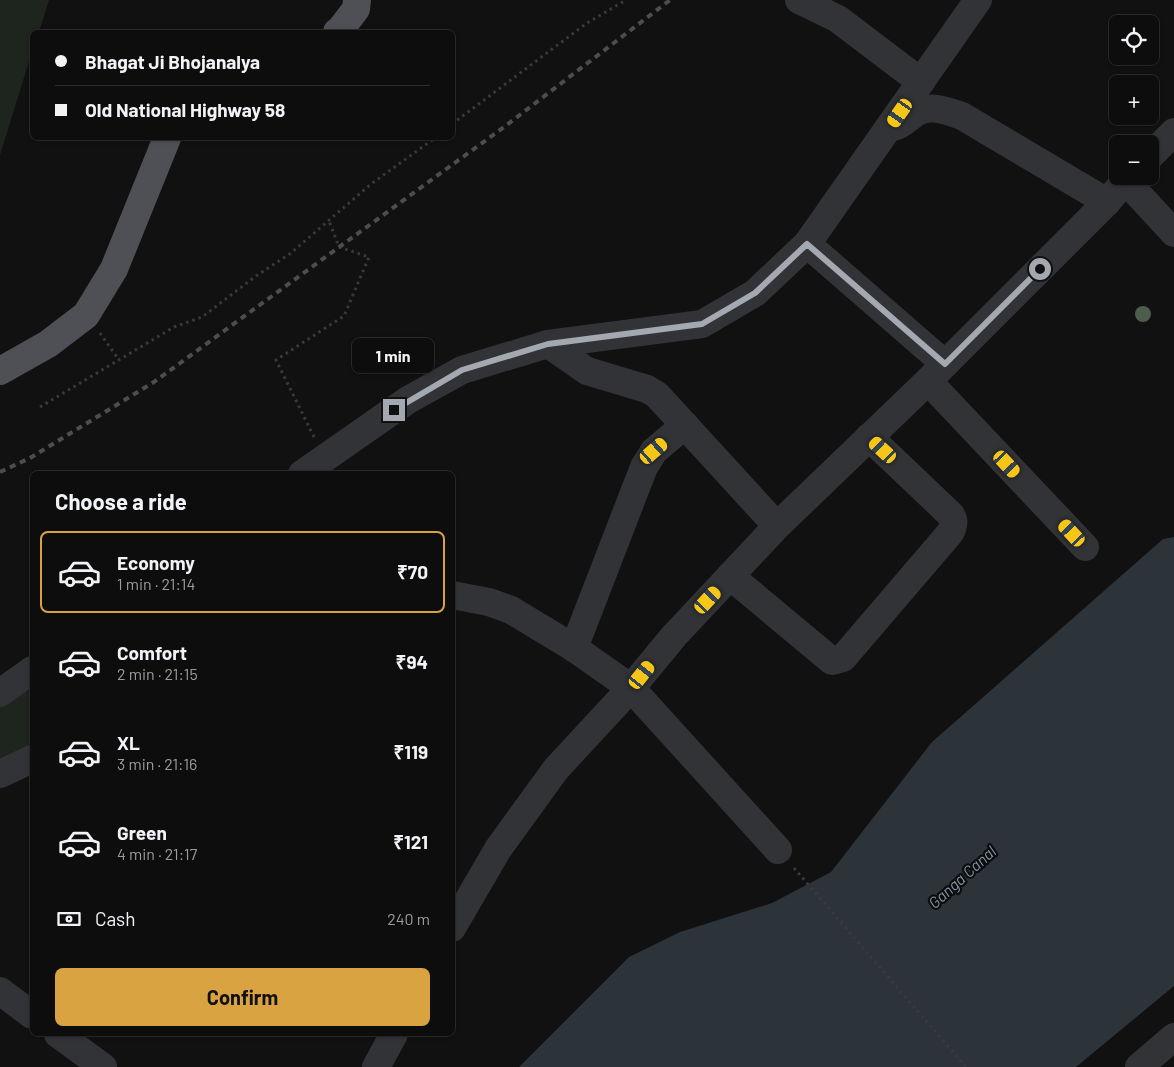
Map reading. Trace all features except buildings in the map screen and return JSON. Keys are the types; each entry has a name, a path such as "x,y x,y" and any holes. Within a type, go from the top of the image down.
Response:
{"main road":[{"path":"340,30 356,9 357,0"},
{"path":"0,371 48,344 86,315 114,269 166,140"}],"street":[{"path":"799,0 838,19 921,82"},
{"path":"311,471 327,466 408,400 462,370 548,344 702,324 755,293 807,244 978,0"},
{"path":"889,128 900,125 917,111 941,108 962,116 1107,202"},
{"path":"1159,147 1174,132"},
{"path":"455,923 498,849 556,769 631,688 674,636 777,526 937,372 1107,202 1121,185"},
{"path":"1133,185 1174,233"},
{"path":"807,244 937,372 1085,546"},
{"path":"548,344 587,371 647,389 657,395 777,526"},
{"path":"574,648 644,466 654,451 685,424"},
{"path":"730,576 832,661 844,658 954,527 954,520 951,515 869,438"},
{"path":"455,596 489,602 511,610 574,648 631,688 778,850"},
{"path":"0,693 30,671"},
{"path":"0,774 30,760"},
{"path":"0,991 30,1014"},
{"path":"61,1036 103,1067"},
{"path":"376,1067 393,1036"},
{"path":"1139,1067 1174,1037"}],"path":[{"path":"455,122 588,23 626,0"},
{"path":"40,407 174,327 202,317 256,276 291,253 371,184 433,140"},
{"path":"327,466 276,360 344,316 369,256 339,247 329,221"},
{"path":"86,315 119,360"},
{"path":"778,850 966,1067"}],"shaded area":[{"path":"0,0 49,0 40,30 30,30 30,58 0,155"},
{"path":"30,667 30,748 0,761 0,690"}],"water":[{"name":"Ganga Canal","path":"1174,537 1174,986 1076,1067 519,1067 629,957 680,932 772,903 831,872 932,742 1163,539"}],"railway":[{"path":"0,472 30,458 154,382 504,127 670,0"}],"route":[{"path":"394,410 408,400 462,370 548,344 702,324 755,293 807,244 945,364 1040,269"}]}
